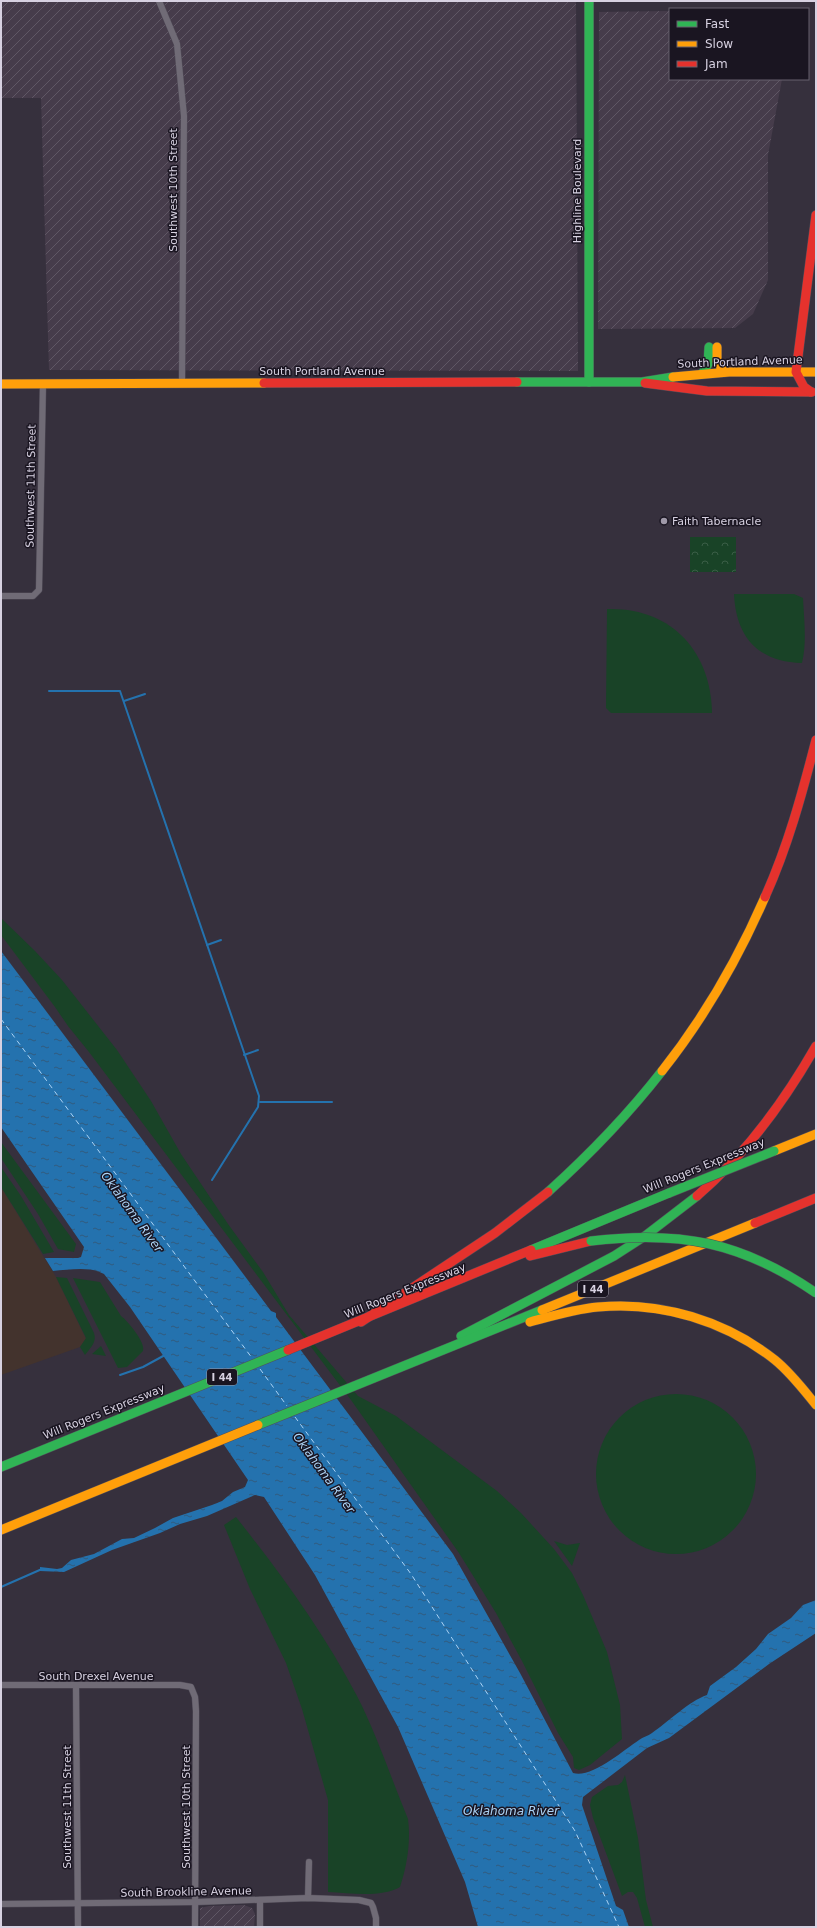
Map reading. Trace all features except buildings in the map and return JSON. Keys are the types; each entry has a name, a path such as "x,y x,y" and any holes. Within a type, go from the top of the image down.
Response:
{"main road":[{"name":"Highline Boulevard","path":"589,1 589,382"},
{"path":"814,392 804,387 796,372 816,216"},
{"path":"702,374 708,364 713,347 717,361 724,372"},
{"name":"South Portland Avenue","path":"1,384 642,382 665,377 724,372 816,372"},
{"name":"South Portland Avenue","path":"642,382 665,387 694,390 814,392"},
{"path":"361,1322 413,1285 479,1245 538,1201 615,1128 653,1084 708,1007 733,964 755,921 773,881 788,841 802,797 816,740"},
{"path":"415,1361 516,1306 591,1269 638,1241 685,1206 748,1145 783,1099 816,1046"},
{"name":"Will Rogers Expressway","path":"1,1467 361,1322 506,1262 544,1243 816,1134"},
{"name":"I 44","path":"1,1530 816,1198"},
{"path":"506,1262 591,1241 640,1236 670,1236 733,1248 759,1258 784,1271 816,1293"},
{"path":"488,1332 580,1309 606,1306 645,1307 678,1312 720,1326 755,1345 786,1370 816,1405"},
{"path":"1,1459 56,1444"}],"street":[{"name":"Southwest 10th Street","path":"159,1 177,44 184,116 182,383"},
{"name":"Southwest 11th Street","path":"1,596 33,596 39,590 42,383"},
{"name":"South Drexel Avenue","path":"1,1685 191,1687"},
{"name":"Southwest 11th Street","path":"76,1686 78,1927"},
{"name":"Southwest 10th Street","path":"191,1687 195,1697 196,1711 196,1927"},
{"path":"308,1862 308,1898"},
{"name":"South Brookline Avenue","path":"1,1904 196,1902 308,1898 359,1900 370,1903 375,1912 376,1927"},
{"path":"260,1900 260,1927"}],"shaded area":[{"path":"1,1 576,1 578,371 49,370 41,98 1,98"},
{"path":"669,11 669,80 782,80 768,155 768,280 753,314 735,328 598,329 599,12"},
{"path":"1,1187 56,1277 86,1339 80,1347 1,1375"},
{"path":"244,1905 252,1908 255,1914 254,1927 200,1927 200,1908 209,1906"}],"green space":[{"path":"690,537 736,537 736,572 690,572"},
{"path":"734,594 794,594 803,598 805,639 802,663 787,662 773,658 752,644 739,623"},
{"path":"607,609 630,610 650,616 668,625 683,637 695,652 704,670 710,691 712,713 611,713 606,708"},
{"path":"1,918 62,980 117,1050 151,1101 181,1154 228,1224 263,1272 289,1315 358,1396 396,1416 497,1491 521,1513 554,1549 572,1573 607,1652 620,1705 622,1739 590,1765 579,1770 574,1768 573,1757 558,1733 522,1661 496,1613 459,1553 351,1400 1,935"},
{"path":"1,1142 76,1244 74,1252 58,1249 38,1214 1,1158"},
{"path":"1,1167 21,1196 54,1252 43,1254 1,1187"},
{"path":"56,1277 67,1278 94,1333 94,1342 85,1355 80,1347 86,1338"},
{"path":"73,1278 100,1282 121,1316 128,1322 139,1338 142,1343 143,1351 127,1367 118,1368"},
{"path":"101,1346 106,1356 92,1354"},
{"path":"684,1394 699,1397 714,1403 733,1417 743,1429 750,1443 755,1458 755,1490 750,1505 743,1519 733,1531 721,1541 699,1551 684,1554 668,1554 653,1551 631,1541 619,1531 609,1519 597,1490 596,1466 599,1451 609,1429 619,1417 631,1407 660,1395"},
{"path":"236,1517 316,1626 344,1672 364,1711 408,1819 409,1845 405,1871 400,1887 384,1893 374,1894 328,1892 328,1800 302,1709 286,1663 250,1589 224,1525"},
{"path":"554,1541 567,1545 580,1543 572,1566"},
{"path":"625,1775 638,1838 646,1900 653,1927 645,1927 637,1898 633,1892 628,1892 622,1896 593,1818 590,1805 592,1797 608,1786 618,1785 622,1782"}],"water":[{"name":"Oklahoma River","path":"1,951 271,1311 276,1313 276,1317 453,1554 520,1673 573,1773 580,1774 598,1768 652,1733 693,1702 707,1695 710,1686 736,1667 756,1649 768,1634 791,1618 803,1605 816,1600 816,1633 769,1664 669,1738 647,1748 583,1797 582,1805 616,1906 623,1910 629,1927 478,1927 465,1882 398,1727 315,1575 264,1497 255,1495 207,1516 180,1524 160,1533 112,1550 64,1572 40,1571 40,1567 57,1569 62,1568 71,1560 94,1554 122,1539 134,1538 173,1518 222,1501 233,1492 245,1487 248,1480 130,1307 104,1274 86,1269 53,1271 45,1258 78,1258 81,1257 84,1247 1,1127"}],"waterway":[{"path":"49,691 120,691 259,1096 258,1107 212,1180"},
{"path":"124,701 145,694"},
{"path":"207,945 221,940"},
{"path":"244,1055 258,1050"},
{"path":"260,1102 332,1102"},
{"path":"120,1375 143,1367 165,1355"},
{"path":"1,1587 42,1569"}],"ferry route":[{"path":"1,1019 252,1358"},
{"path":"260,1369 287,1406"},
{"path":"295,1417 411,1574 575,1831 619,1927"}],"traffic: fast":[{"path":"589,1 589,382"},
{"path":"702,374 708,364 709,347"},
{"path":"517,382 642,382 673,377"},
{"path":"548,1192 607,1134 635,1104 662,1071"},
{"path":"669,1193 774,1151"},
{"path":"531,1250 669,1193"},
{"path":"461,1336 614,1256 645,1236 697,1196"},
{"path":"591,1241 653,1237 681,1239 709,1244 735,1251 762,1262 789,1276 816,1293"},
{"path":"258,1425 542,1310"},
{"path":"1,1467 288,1350"}],"traffic: slow":[{"path":"717,347 717,361 724,372"},
{"path":"673,377 729,372 816,372"},
{"path":"1,384 264,383"},
{"path":"662,1071 706,1009 732,965 765,897"},
{"path":"774,1151 816,1134"},
{"path":"542,1310 755,1223"},
{"path":"530,1322 581,1309 622,1306 645,1307 692,1317 736,1334 756,1346 786,1370 816,1405"},
{"path":"1,1530 258,1425"}],"traffic: jam":[{"path":"811,392 804,387 796,372 816,215"},
{"path":"264,383 517,382"},
{"path":"645,383 707,391 812,392"},
{"path":"765,897 788,839 816,740"},
{"path":"697,1196 715,1180 748,1145 791,1087 816,1046"},
{"path":"361,1322 495,1233 548,1192"},
{"path":"755,1223 816,1198"},
{"path":"530,1256 591,1241"},
{"path":"288,1350 531,1250"}],"place":[{"name":"Faith Tabernacle","path":"664,521"}]}
